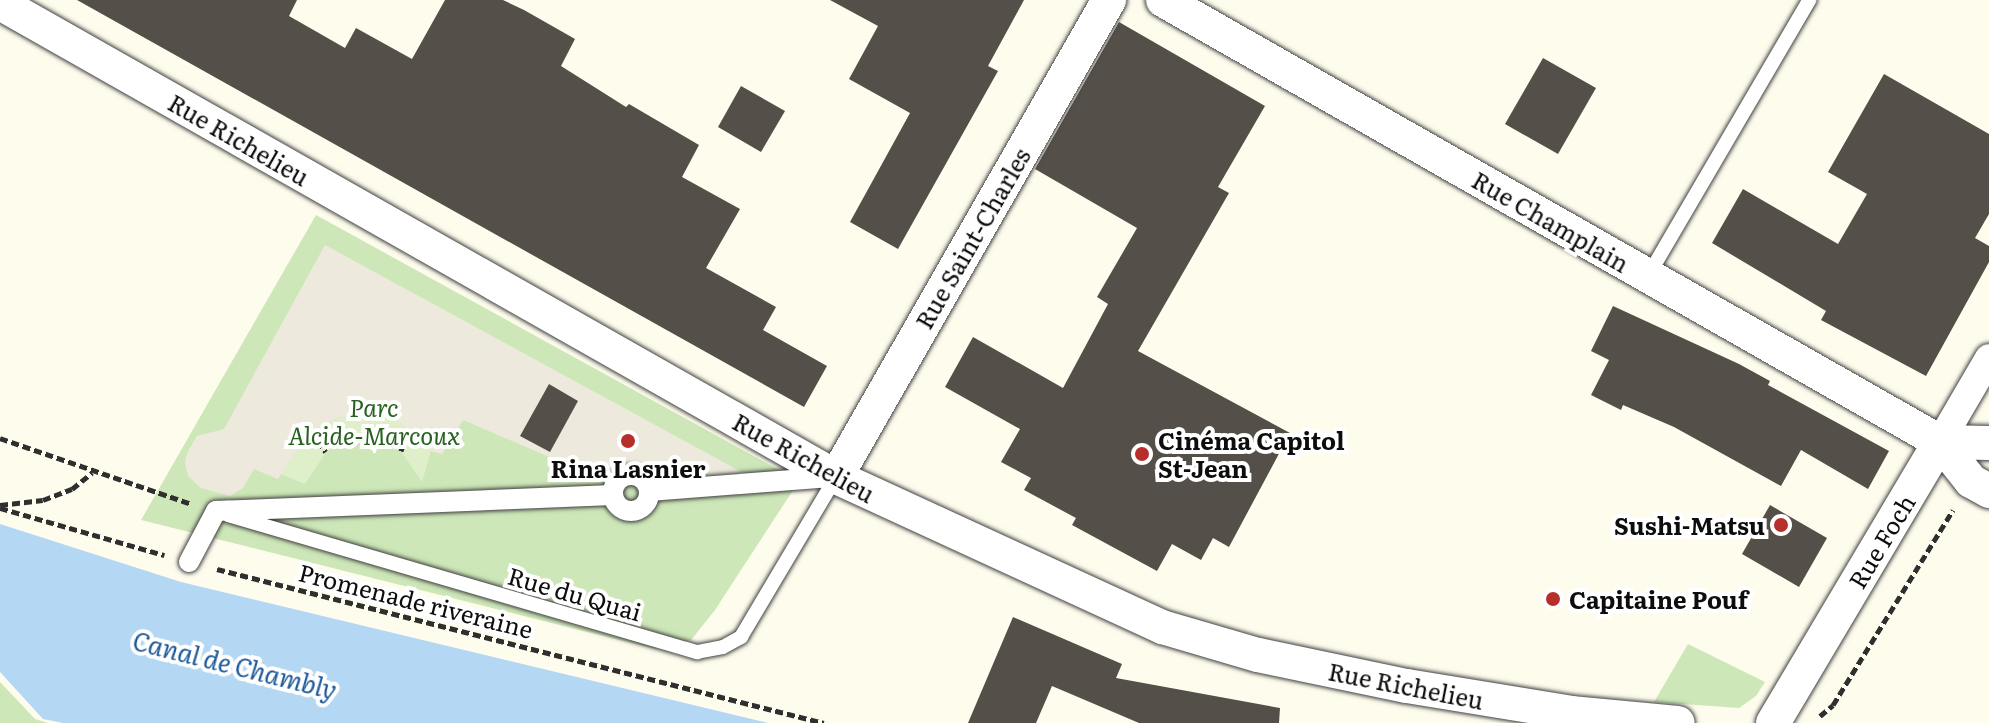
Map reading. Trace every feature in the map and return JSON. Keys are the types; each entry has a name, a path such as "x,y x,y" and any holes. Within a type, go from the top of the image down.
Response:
{"street":[{"name":"Rue Saint-Charles","path":"836,477 1109,0"},
{"name":"Rue Champlain","path":"1163,0 1940,442 1980,486"},
{"name":"Rue Richelieu","path":"0,3 836,477 1162,627 1258,655 1407,686 1571,713 1678,723"},
{"name":"Rue Foch","path":"1773,723 1989,358"},
{"name":"Rue Champlain","path":"1940,442 1989,443"},
{"path":"189,562 216,511 613,495 617,483 633,476 643,480 649,491 836,477"}],"lane":[{"path":"1648,276 1809,0"},
{"name":"Rue du Quai","path":"216,511 697,652 723,647 741,637 836,477"}],"path":[{"path":"401,451 409,428"},
{"path":"310,431 326,452"},
{"path":"0,438 93,472 216,511"},
{"path":"0,507 43,500 72,489 93,472"},
{"path":"1814,722 1833,705 1980,486"},
{"name":"Promenade riveraine","path":"0,507 189,562 824,723"}],"green space":[{"name":"Parc Alcide-Marcoux","path":"316,215 799,481 715,610 691,640 655,649 141,520"},
{"path":"359,413 398,421 427,443 431,451 422,482 401,451 378,439 349,441 326,452 305,484 281,474 310,431 336,418"},
{"path":"1688,644 1765,682 1756,696 1739,708 1654,702"},
{"path":"0,682 35,719 48,723 0,723"}],"shaded area":[{"path":"325,245 758,481 660,486 644,472 625,470 610,483 463,420 442,454 431,451 427,443 398,421 359,413 336,418 310,431 278,479 254,469 243,488 230,496 201,488 188,476 185,462 188,451 197,436 224,429"}],"water":[{"name":"Canal de Chambly","path":"0,524 181,582 768,723 63,723 43,719 0,672"}],"building":[{"path":"77,0 297,0 289,16 345,48 356,28 412,59 445,0 503,0 524,10 575,39 561,66 626,107 629,104 699,145 682,177 740,209 706,268 776,307 763,330 827,366 804,407"},
{"path":"830,0 1024,0 988,66 998,71 898,249 850,222 910,113 849,79 878,26"},
{"path":"1119,22 1265,106 1218,187 1229,193 1138,351 1290,433 1229,547 1213,538 1201,560 1172,544 1157,571 1072,525 1076,518 1024,490 1031,478 1001,462 1020,429 945,387 973,337 1063,388 1108,304 1097,297 1137,228 1035,169"},
{"path":"1543,58 1596,88 1558,154 1505,124"},
{"path":"1884,74 1989,134 1989,214 1975,238 1989,246 1989,262 1926,376 1821,320 1826,311 1712,243 1743,189 1838,244 1867,194 1828,172"},
{"path":"741,86 785,111 761,152 718,127"},
{"path":"1613,306 1739,364 1770,381 1768,385 1889,451 1868,489 1801,450 1781,486 1674,427 1623,405 1621,410 1591,395 1609,360 1591,351"},
{"path":"549,384 578,401 550,452 520,436"},
{"path":"1770,505 1827,538 1799,587 1742,554"},
{"path":"1013,617 1122,664 1116,678 1280,708 1279,723 1139,723 1052,686 1036,723 968,723"}],"place":[{"name":"Rina Lasnier","path":"628,441"},
{"name":"Cinéma Capitol St-Jean","path":"1142,454"},
{"name":"Sushi-Matsu","path":"1781,525"},
{"name":"Capitaine Pouf","path":"1553,599"}]}
